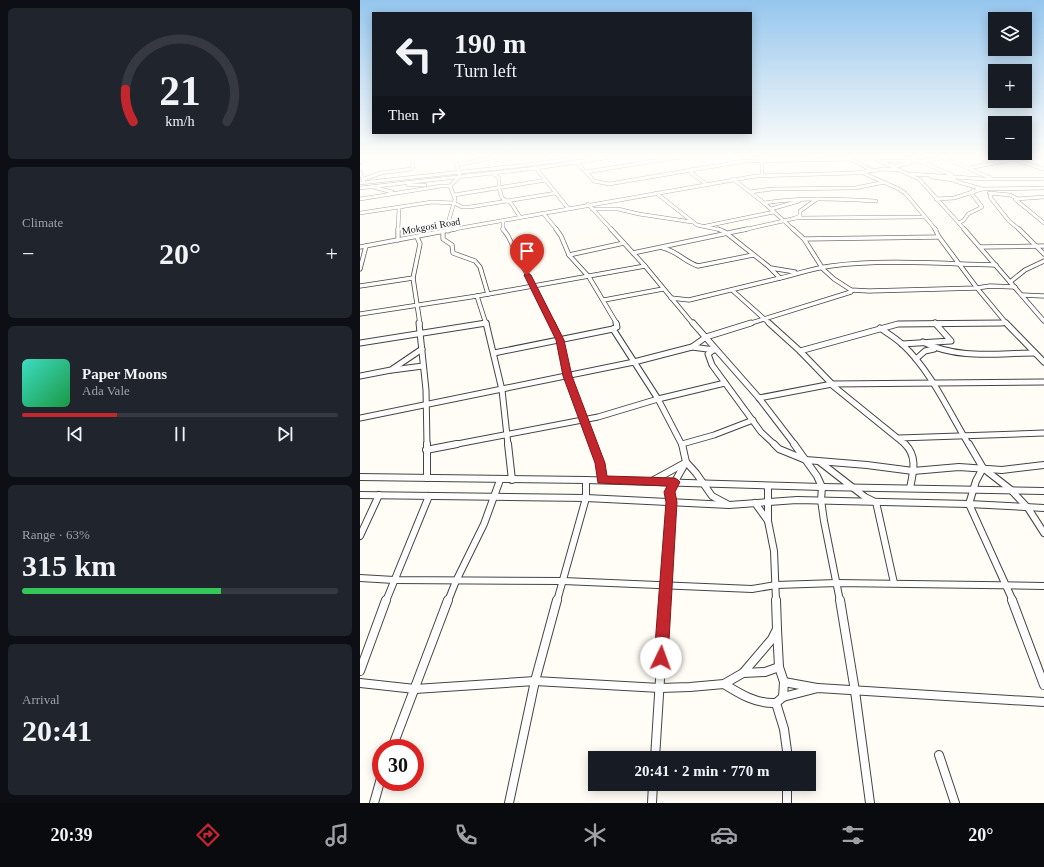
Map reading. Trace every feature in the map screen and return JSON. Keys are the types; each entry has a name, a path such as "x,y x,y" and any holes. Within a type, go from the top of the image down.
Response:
{"street":[{"path":"360,199 387,194"},
{"path":"501,194 502,198 511,203 520,217"},
{"path":"360,213 399,208 428,202 454,203 462,207 470,207 547,194"},
{"path":"557,194 568,208"},
{"name":"Mokgosi Road","path":"360,247 448,232 543,212 647,194"},
{"path":"658,194 701,227 720,230 727,234 768,266 780,278"},
{"path":"753,194 804,239 823,268 834,279 850,290 870,291 977,288 990,286 1015,287"},
{"path":"906,194 936,230 939,237 977,288 1006,323 1044,362"},
{"path":"932,194 1044,321"},
{"path":"936,199 951,199 965,194"},
{"path":"958,223 964,220 968,214 982,207 974,194"},
{"path":"991,194 990,196 1009,221 1015,225 1044,254"},
{"path":"1005,194 1016,198 1044,223"},
{"path":"448,232 448,220 452,214 454,203 456,201 454,195"},
{"path":"764,203 788,199 810,198 838,198 876,201"},
{"path":"701,227 772,210 792,202 810,198"},
{"path":"633,253 796,218 800,216 800,211 819,198"},
{"path":"1016,198 1043,198"},
{"path":"588,204 645,266 670,298 706,337 714,350 759,398 806,460 822,487 821,500 824,521 837,582 855,691 870,803"},
{"path":"398,240 399,208"},
{"path":"592,209 618,209 639,214 693,222"},
{"path":"494,353 617,327 617,324 604,300 589,276 569,255 561,236 543,212"},
{"path":"778,216 796,218 924,217"},
{"path":"503,221 502,228 508,236 560,340 567,376 600,463 602,480"},
{"path":"443,232 443,239 452,245 453,253 456,256 475,261 480,267 488,294"},
{"path":"417,237 420,244 413,278 421,334 426,405 426,478"},
{"path":"804,239 939,237"},
{"path":"569,255 624,243"},
{"path":"360,269 366,246"},
{"path":"980,247 1044,246"},
{"path":"660,248 676,252 698,266 753,255"},
{"path":"1010,282 1025,270 1044,261"},
{"path":"670,298 689,300 801,272 832,266 870,263 996,265"},
{"path":"360,314 533,287 645,266"},
{"path":"768,266 786,271 801,272"},
{"path":"360,286 413,278"},
{"path":"604,300 663,288"},
{"path":"732,290 766,319 832,384 908,447 915,466 910,488"},
{"path":"360,418 634,362 692,347 706,337 851,292 850,290"},
{"path":"1022,295 1044,296"},
{"path":"477,296 494,353 502,390 512,480"},
{"path":"680,309 689,300"},
{"path":"902,344 950,341 935,323"},
{"path":"800,351 898,324 1006,323"},
{"path":"360,343 486,324"},
{"path":"880,328 902,344 916,359 933,384 983,468 1010,490 1028,508 1044,533"},
{"path":"613,329 658,399 682,444 686,462 696,473 712,496 729,505"},
{"path":"923,342 934,349 976,355 992,355 1012,352 1035,353"},
{"path":"692,347 714,350"},
{"path":"391,370 422,349"},
{"path":"916,359 924,352 934,349"},
{"path":"714,350 708,354 709,357 725,383 761,432 779,449 806,460 867,465 913,471 959,467 1002,470 1044,465"},
{"path":"360,376 423,366"},
{"path":"759,398 832,384 1044,382"},
{"path":"426,450 584,420 658,399 725,383"},
{"path":"682,444 714,435 753,420"},
{"path":"899,438 1044,433"},
{"path":"649,482 686,462"},
{"path":"656,751 672,502 669,492 686,462"},
{"path":"820,462 865,497 876,502"},
{"path":"983,468 977,476 968,504 1005,584 1044,685"},
{"path":"360,477 500,480 602,480 768,486 1044,491"},
{"path":"396,739 426,656 456,581 484,524 500,480"},
{"path":"509,803 535,681 586,498 586,480"},
{"path":"768,486 768,522 774,551 779,667 784,682 783,697"},
{"path":"360,495 586,498 729,505 797,500 821,500 968,504 1044,508"},
{"path":"360,536 379,496"},
{"path":"360,671 394,580 429,496"},
{"path":"876,502 894,583"},
{"path":"755,503 768,522"},
{"path":"360,578 456,581 563,581 666,584 752,589 776,585 837,582 1005,584 1044,586"},
{"path":"360,683 415,689 535,681 660,688 724,684 743,673 772,639 777,629"},
{"path":"743,673 765,672 779,667"},
{"path":"784,682 818,688 855,691 1044,702"},
{"path":"724,684 755,700 771,704 776,703 783,697 818,688"},
{"path":"776,703 784,729 787,751"},
{"path":"939,755 955,803"},
{"path":"374,803 377,791"},
{"path":"652,803 653,791"},
{"path":"787,791 787,803"}],"route":[{"path":"527,275 560,340 567,376 600,463 602,480 675,482 669,492 672,502 661,658"}]}
